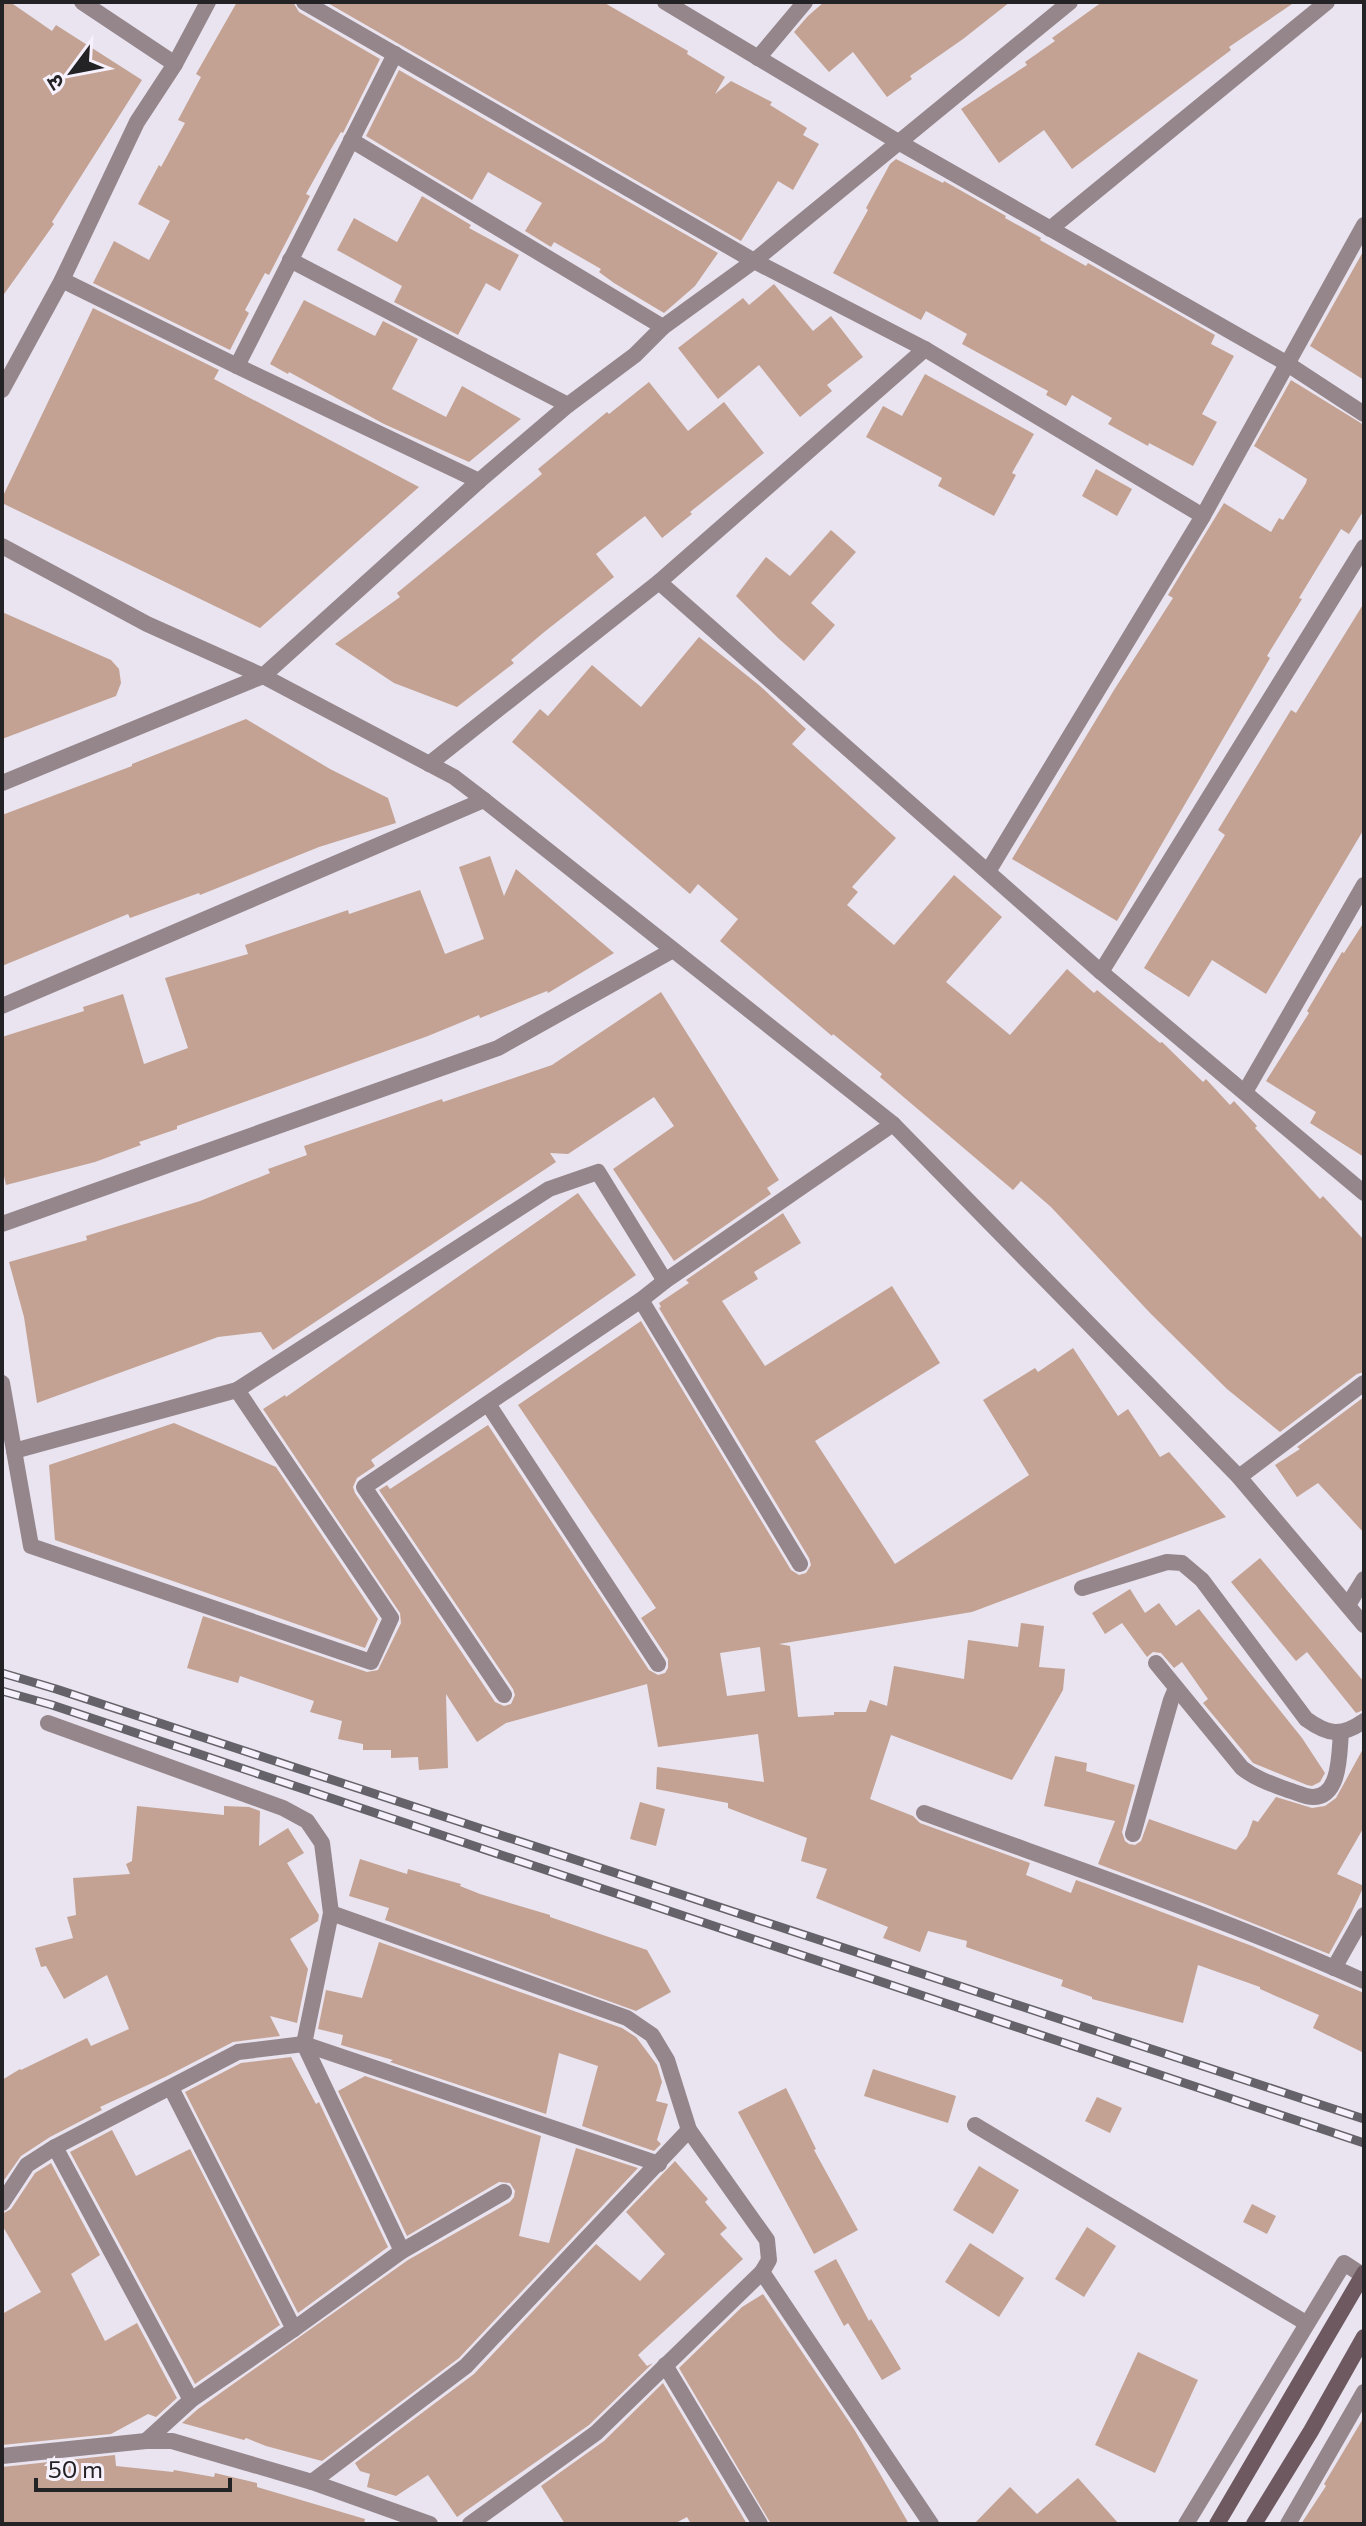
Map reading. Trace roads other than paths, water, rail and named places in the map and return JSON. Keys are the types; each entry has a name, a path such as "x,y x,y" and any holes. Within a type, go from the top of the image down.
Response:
{"main road":[{"path":"1217,2524 1364,2274"},
{"path":"1254,2524 1364,2337"}],"street":[{"path":"82,2 175,64"},
{"path":"2,390 8,364 62,280 137,122 175,64 208,2"},
{"path":"304,2 754,261 925,349 1203,516"},
{"path":"665,2 900,143 1286,363 1364,414"},
{"path":"758,58 805,2"},
{"path":"2,783 263,676 568,405 635,355 663,327 754,261 1070,2"},
{"path":"1050,229 1327,2"},
{"path":"237,366 395,54"},
{"path":"351,140 663,327"},
{"path":"989,870 1203,516 1364,225"},
{"path":"290,260 568,405"},
{"path":"62,280 479,481"},
{"path":"429,764 659,582 925,349"},
{"path":"2,546 147,624 263,676 454,777 893,1124 1239,1477 1364,1625"},
{"path":"1101,972 1364,547"},
{"path":"659,582 1101,972 1364,1193"},
{"path":"2,1006 484,800"},
{"path":"1245,1092 1364,885"},
{"path":"2,1224 498,1048 673,950"},
{"path":"504,1695 364,1487 641,1300 893,1124"},
{"path":"14,1451 237,1390 549,1189 598,1172 665,1281"},
{"path":"641,1300 800,1564"},
{"path":"2,1383 31,1546 371,1662 391,1618 237,1390"},
{"path":"1239,1477 1364,1383"},
{"path":"488,1404 658,1664"},
{"path":"1082,1588 1167,1562 1182,1563 1202,1580 1306,1719 1322,1731 1341,1733 1364,1721"},
{"path":"1348,1605 1364,1579"},
{"path":"1156,1663 1242,1768 1256,1778 1314,1797 1324,1793 1332,1786 1337,1771 1341,1733"},
{"path":"1133,1834 1176,1688"},
{"path":"48,1723 283,1808 307,1821 322,1843 331,1913 304,2044 402,2251"},
{"path":"924,1813 1197,1912 1364,1981"},
{"path":"331,1913 627,2018 652,2035 667,2060 689,2130 767,2240 769,2260 762,2272 596,2433 470,2524"},
{"path":"1334,1968 1364,1915"},
{"path":"2,2203 27,2165 55,2147 238,2052 304,2044 659,2164"},
{"path":"171,2088 294,2329"},
{"path":"975,2125 1306,2323"},
{"path":"312,2482 466,2366 689,2130"},
{"path":"55,2147 191,2400"},
{"path":"146,2441 191,2400 402,2251 504,2192"},
{"path":"1186,2524 1344,2263 1364,2274"},
{"path":"762,2272 931,2524"},
{"path":"665,2365 760,2524"},
{"path":"1288,2524 1364,2392"},
{"path":"2,2456 172,2441 312,2482 430,2524"}],"railway":[{"path":"2,1673 1364,2119"},
{"path":"2,1691 52,1705 1364,2143"}]}
